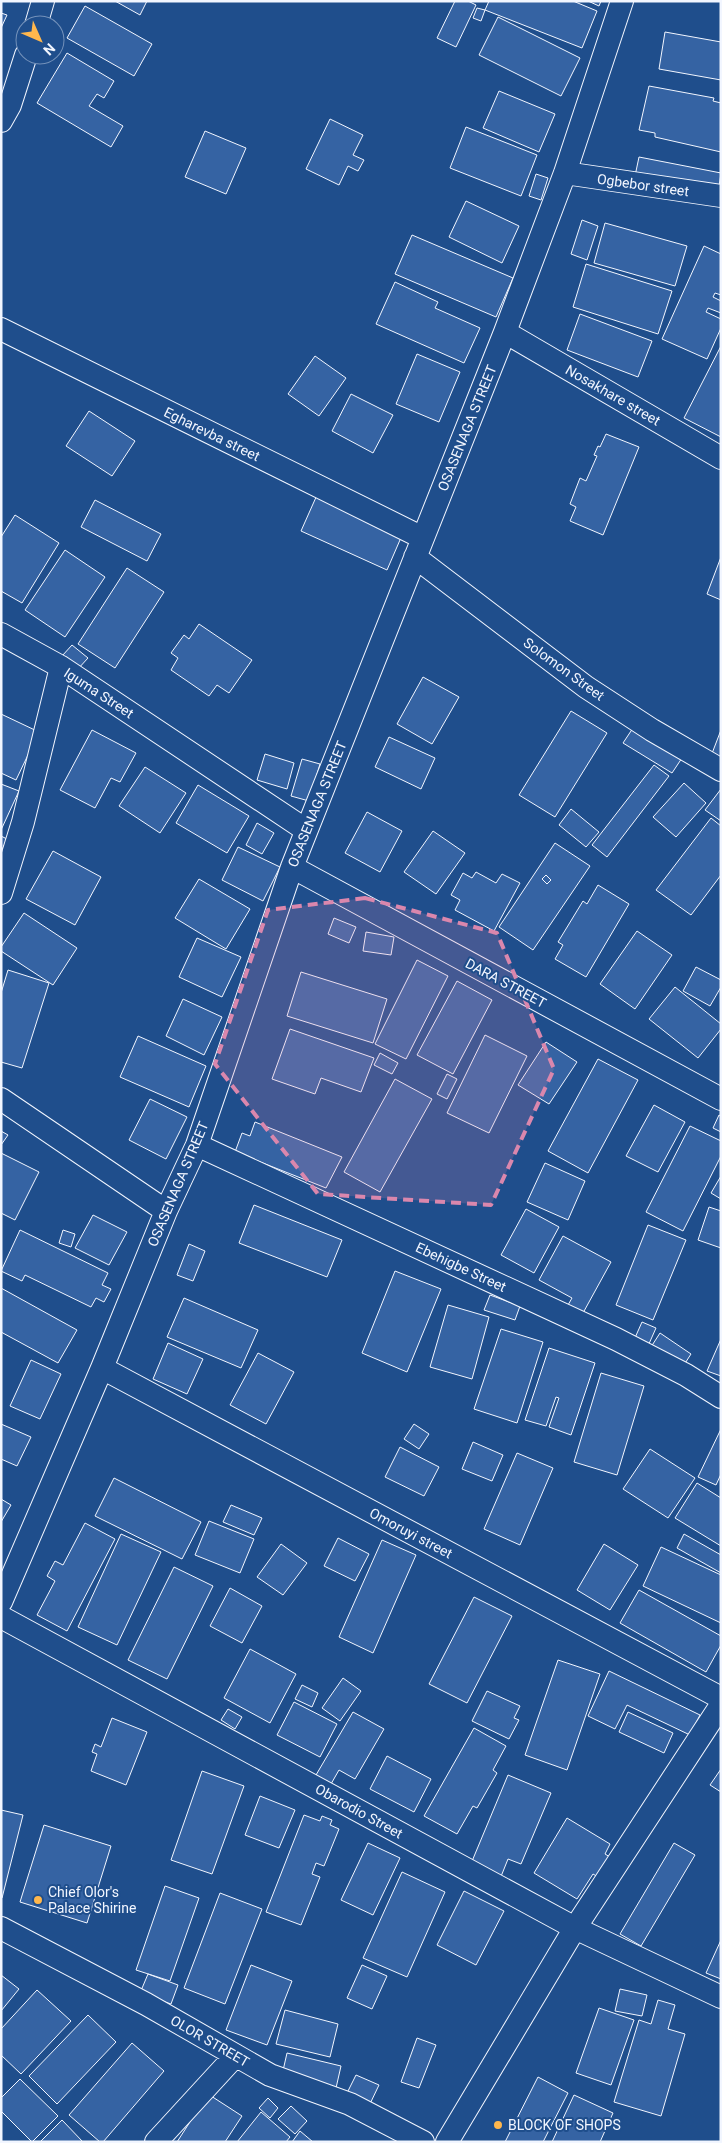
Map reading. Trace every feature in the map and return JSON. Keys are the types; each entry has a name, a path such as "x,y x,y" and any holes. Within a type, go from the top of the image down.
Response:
{"street":[{"path":"39,15 43,1"},
{"name":"OSASENAGA STREET","path":"1,1602 102,1368 166,1211 197,1145 292,866 505,332 565,173 622,1"},
{"path":"1,121 10,105 23,65"},
{"name":"Ogbebor street","path":"565,173 721,196"},
{"name":"Egharevba street","path":"1,330 419,548"},
{"name":"Nosakhare street","path":"505,332 721,458"},
{"name":"Solomon Street","path":"419,548 586,687 652,730 721,770"},
{"path":"1,634 61,667"},
{"name":"Iguma Street","path":"1,893 24,822 61,667 306,830"},
{"name":"DARA STREET","path":"292,866 721,1099"},
{"path":"1,1099 166,1211"},
{"name":"Ebehigbe Street","path":"197,1145 616,1339 686,1375 721,1397"},
{"name":"Omoruyi street","path":"102,1368 721,1698"},
{"name":"Obarodio Street","path":"1,1616 575,1928 721,1997"},
{"path":"447,2142 575,1928 721,1705"},
{"name":"OLOR STREET","path":"1,1928 146,2004 270,2075 350,2104 423,2142"},
{"path":"156,2142 235,2056"}],"highlighted area":[{"path":"365,898 497,933 554,1069 491,1205 318,1194 215,1064 268,910"}],"building":[{"path":"115,1 147,1 140,15"},
{"path":"455,1 468,1 476,5 456,47 437,38"},
{"path":"489,1 573,1 597,11 582,48 485,10"},
{"path":"588,1 601,1 599,6"},
{"path":"85,6 152,44 134,76 67,38"},
{"path":"477,8 485,10 481,21 473,18"},
{"path":"1,13 7,15 1,28"},
{"path":"498,17 580,58 561,96 479,55"},
{"path":"665,32 721,42 721,80 659,69"},
{"path":"67,53 114,81 104,98 97,94 89,106 123,126 111,147 37,103 60,65 65,65"},
{"path":"649,86 714,98 713,101 721,103 721,152 655,137 655,133 639,130"},
{"path":"499,91 555,114 539,152 483,128"},
{"path":"330,119 363,135 353,155 364,160 358,171 348,166 339,185 306,169"},
{"path":"466,127 537,155 521,196 450,168"},
{"path":"205,131 246,148 226,194 185,177"},
{"path":"639,157 721,173 718,193 635,176"},
{"path":"536,174 548,178 541,200 529,196"},
{"path":"466,201 519,226 502,263 449,237"},
{"path":"582,220 598,226 587,260 571,254"},
{"path":"605,223 687,246 675,286 594,263"},
{"path":"412,235 513,278 496,317 395,274"},
{"path":"704,246 721,254 721,295 715,293 713,297 721,301 721,313 708,308 706,312 721,319 721,328 707,359 662,339"},
{"path":"586,264 672,291 658,334 573,307"},
{"path":"395,282 438,302 435,308 480,328 464,363 376,324"},
{"path":"580,314 652,341 638,377 567,350"},
{"path":"721,346 721,437 684,418"},
{"path":"417,354 460,372 439,422 396,404"},
{"path":"315,356 346,378 319,416 288,394"},
{"path":"351,394 393,415 373,453 332,431"},
{"path":"89,411 135,441 112,476 66,446"},
{"path":"606,434 639,447 603,535 570,521 576,507 570,504 580,478 586,481 597,456 594,455"},
{"path":"317,495 403,533 387,570 301,531"},
{"path":"95,500 161,534 147,561 81,527"},
{"path":"15,515 59,543 22,603 1,591 1,537"},
{"path":"65,550 105,577 65,637 25,610"},
{"path":"721,557 721,600 707,594"},
{"path":"127,568 164,592 115,668 78,644"},
{"path":"199,624 252,660 229,693 217,685 209,696 171,670 178,658 171,653 184,635 189,639"},
{"path":"72,645 88,658 77,670 62,656"},
{"path":"423,677 459,697 432,744 397,724"},
{"path":"571,711 607,733 555,817 519,795"},
{"path":"1,714 39,732 16,780 1,773"},
{"path":"633,728 682,758 672,773 623,743"},
{"path":"92,730 136,753 120,782 111,778 95,808 60,790"},
{"path":"721,730 721,759 711,756"},
{"path":"389,737 435,758 421,789 375,767"},
{"path":"265,754 294,763 287,789 257,780"},
{"path":"302,759 320,764 309,801 291,796"},
{"path":"654,765 669,776 607,857 592,845"},
{"path":"145,767 186,793 160,833 119,806"},
{"path":"684,783 706,803 676,837 653,817"},
{"path":"1,784 19,791 1,830"},
{"path":"198,785 249,816 227,853 176,823"},
{"path":"721,789 721,821 705,810"},
{"path":"571,809 599,832 586,847 559,825"},
{"path":"367,812 402,831 380,872 345,853"},
{"path":"711,818 721,826 721,875 691,915 656,890"},
{"path":"257,823 274,833 262,854 246,845"},
{"path":"433,831 465,853 436,894 404,872"},
{"path":"1,836 7,839 1,852"},
{"path":"555,843 590,866 533,950 499,927","holes":["546,875 551,880 547,884 542,879"]},
{"path":"238,847 280,867 263,901 222,880"},
{"path":"53,851 101,877 75,925 26,899"},
{"path":"476,872 496,883 502,874 520,883 494,931 455,910 460,900 451,895 463,873 472,878"},
{"path":"546,875 551,880 547,884 542,879"},
{"path":"199,879 250,909 226,949 175,918"},
{"path":"598,885 629,904 586,977 555,959 563,945 558,942 583,901 587,904"},
{"path":"24,913 77,948 53,985 1,951 1,947"},
{"path":"334,918 356,927 349,943 328,934"},
{"path":"637,931 672,955 635,1009 600,984"},
{"path":"366,932 394,937 391,955 363,951"},
{"path":"197,938 241,957 222,997 179,977"},
{"path":"417,960 448,976 406,1059 375,1044"},
{"path":"696,967 721,980 721,987 710,1006 683,991"},
{"path":"8,970 49,983 22,1068 1,1062 1,993"},
{"path":"301,972 387,999 373,1043 287,1016"},
{"path":"457,981 492,1000 453,1074 417,1055"},
{"path":"675,987 721,1024 721,1029 698,1058 649,1019"},
{"path":"183,999 222,1017 204,1055 166,1036"},
{"path":"290,1029 374,1058 361,1092 321,1078 315,1094 272,1079"},
{"path":"485,1035 527,1056 489,1133 447,1113"},
{"path":"138,1036 206,1066 189,1107 120,1077"},
{"path":"546,1042 577,1062 549,1104 518,1085"},
{"path":"380,1053 398,1063 392,1074 374,1065"},
{"path":"598,1059 638,1080 588,1173 548,1151"},
{"path":"447,1074 457,1079 447,1099 437,1094"},
{"path":"395,1079 432,1099 380,1192 344,1172"},
{"path":"150,1099 187,1117 166,1159 129,1140"},
{"path":"654,1105 685,1122 658,1172 626,1156"},
{"path":"719,1115 721,1116 721,1132 713,1128"},
{"path":"255,1122 342,1157 326,1188 235,1152 242,1133 250,1136"},
{"path":"690,1126 721,1141 721,1156 683,1231 646,1212"},
{"path":"1,1131 8,1135 1,1145"},
{"path":"1,1153 39,1172 15,1220 1,1213"},
{"path":"545,1163 585,1181 568,1220 527,1202"},
{"path":"721,1176 721,1199 711,1193"},
{"path":"254,1205 342,1240 327,1277 239,1243"},
{"path":"709,1207 721,1211 721,1248 698,1240"},
{"path":"526,1209 559,1227 534,1273 501,1255"},
{"path":"93,1215 127,1232 109,1265 75,1248"},
{"path":"648,1225 686,1240 653,1320 616,1305"},
{"path":"20,1230 108,1273 102,1285 111,1289 104,1302 96,1298 91,1307 25,1275 22,1281 1,1271"},
{"path":"63,1230 75,1234 71,1247 59,1243"},
{"path":"563,1236 611,1262 583,1313 568,1305 572,1298 539,1280"},
{"path":"189,1244 205,1251 193,1281 177,1275"},
{"path":"395,1271 441,1289 407,1372 362,1353"},
{"path":"1,1288 77,1330 58,1363 1,1332"},
{"path":"490,1295 520,1306 515,1320 484,1310"},
{"path":"184,1298 258,1330 241,1368 167,1337"},
{"path":"448,1305 489,1317 472,1379 430,1367"},
{"path":"642,1322 656,1328 648,1346 634,1340"},
{"path":"501,1329 543,1342 517,1423 474,1409"},
{"path":"660,1333 691,1354 682,1368 651,1347"},
{"path":"721,1339 721,1376 707,1371"},
{"path":"168,1343 203,1359 187,1394 153,1379"},
{"path":"549,1348 595,1363 571,1435 549,1427 559,1398 556,1397 546,1426 525,1420"},
{"path":"258,1353 294,1372 266,1424 230,1405"},
{"path":"31,1360 61,1374 40,1419 10,1406"},
{"path":"601,1373 644,1386 617,1475 574,1462"},
{"path":"1,1424 31,1437 17,1466 1,1459"},
{"path":"414,1424 429,1434 419,1449 404,1439"},
{"path":"721,1429 721,1474 716,1485 698,1477"},
{"path":"473,1442 503,1455 492,1481 462,1469"},
{"path":"400,1447 439,1467 424,1496 385,1477"},
{"path":"650,1449 695,1478 668,1518 623,1489"},
{"path":"517,1453 553,1468 520,1545 484,1529"},
{"path":"114,1478 201,1522 182,1559 95,1516"},
{"path":"697,1483 721,1498 721,1546 675,1518"},
{"path":"1,1499 11,1505 1,1522"},
{"path":"231,1505 262,1518 254,1535 223,1522"},
{"path":"209,1521 254,1539 240,1573 195,1555"},
{"path":"85,1523 115,1539 67,1631 37,1615 55,1581 47,1576 55,1561 63,1565"},
{"path":"121,1534 161,1552 117,1645 78,1627"},
{"path":"684,1534 721,1555 721,1573 677,1548"},
{"path":"338,1538 369,1554 355,1581 324,1566"},
{"path":"382,1540 416,1555 373,1653 339,1637"},
{"path":"281,1544 307,1563 283,1595 257,1577"},
{"path":"604,1544 638,1565 610,1610 577,1590"},
{"path":"661,1547 721,1575 721,1623 643,1586"},
{"path":"174,1567 213,1586 167,1679 128,1660"},
{"path":"230,1588 262,1606 242,1643 210,1626"},
{"path":"639,1590 721,1636 721,1645 706,1672 620,1623"},
{"path":"474,1597 512,1616 467,1703 429,1684"},
{"path":"250,1649 296,1674 270,1723 224,1698"},
{"path":"558,1660 600,1674 567,1770 525,1755"},
{"path":"609,1671 700,1715 690,1735 627,1705 615,1729 588,1716"},
{"path":"343,1678 361,1691 340,1721 322,1708"},
{"path":"302,1685 318,1693 312,1707 295,1699"},
{"path":"487,1691 520,1706 514,1718 519,1720 509,1739 472,1721"},
{"path":"294,1702 337,1724 320,1757 277,1735"},
{"path":"228,1709 242,1717 235,1729 221,1720"},
{"path":"353,1712 384,1729 355,1779 339,1770 331,1784 316,1775"},
{"path":"628,1712 673,1733 664,1753 619,1732"},
{"path":"112,1718 147,1732 126,1785 91,1771 97,1754 92,1752 95,1744 101,1747"},
{"path":"474,1728 506,1746 493,1770 497,1773 477,1808 473,1806 457,1834 424,1816"},
{"path":"387,1756 431,1779 414,1812 370,1789"},
{"path":"721,1769 721,1792 710,1785"},
{"path":"202,1771 244,1786 212,1874 171,1860"},
{"path":"508,1775 551,1793 521,1864 508,1859 500,1879 470,1866"},
{"path":"260,1796 295,1810 279,1848 245,1835"},
{"path":"1,1810 23,1815 2,1898 1,1898"},
{"path":"304,1815 320,1821 322,1816 332,1820 330,1825 339,1829 324,1866 316,1863 312,1874 320,1877 301,1925 266,1912"},
{"path":"567,1818 610,1844 605,1854 615,1860 603,1880 593,1874 577,1899 534,1873"},
{"path":"44,1825 111,1846 87,1923 20,1902"},
{"path":"368,1843 400,1858 373,1915 341,1900"},
{"path":"674,1843 695,1855 641,1946 620,1934"},
{"path":"402,1872 445,1892 407,1977 363,1958"},
{"path":"165,1886 199,1898 170,1981 136,1970"},
{"path":"464,1891 504,1911 476,1965 437,1945"},
{"path":"220,1893 262,1909 225,2004 184,1988"},
{"path":"721,1940 721,1979 706,1973"},
{"path":"251,1965 292,1981 267,2045 226,2030"},
{"path":"362,1965 387,1976 372,2009 347,1998"},
{"path":"148,1974 178,1985 171,2004 140,1993"},
{"path":"1,1975 19,1989 1,2011"},
{"path":"620,1989 647,1995 642,2016 615,2011"},
{"path":"37,1990 71,2021 21,2074 1,2055 1,2029"},
{"path":"658,2000 675,2005 668,2029 685,2034 661,2116 614,2102 639,2020 651,2024"},
{"path":"599,2008 634,2020 611,2085 576,2073"},
{"path":"285,2010 338,2024 330,2057 276,2044"},
{"path":"88,2015 116,2042 57,2104 29,2076"},
{"path":"417,2038 436,2045 419,2088 401,2082"},
{"path":"132,2043 164,2071 103,2142 100,2142 69,2115"},
{"path":"287,2053 341,2066 336,2088 282,2075"},
{"path":"356,2075 379,2085 368,2108 345,2097"},
{"path":"538,2077 568,2093 543,2142 505,2142"},
{"path":"20,2079 58,2116 32,2142 1,2111 1,2098"},
{"path":"208,2094 242,2116 225,2142 177,2142"},
{"path":"574,2095 613,2113 600,2142 552,2142"},
{"path":"268,2098 278,2108 270,2118 259,2108"},
{"path":"291,2106 307,2121 295,2134 278,2119"},
{"path":"261,2112 290,2137 286,2142 237,2142"},
{"path":"62,2120 83,2142 40,2142"},
{"path":"300,2131 313,2142 292,2142"}],"place":[{"name":"Chief Olor's Palace Shirine","path":"38,1900"},
{"name":"BLOCK OF SHOPS","path":"498,2125"}]}
